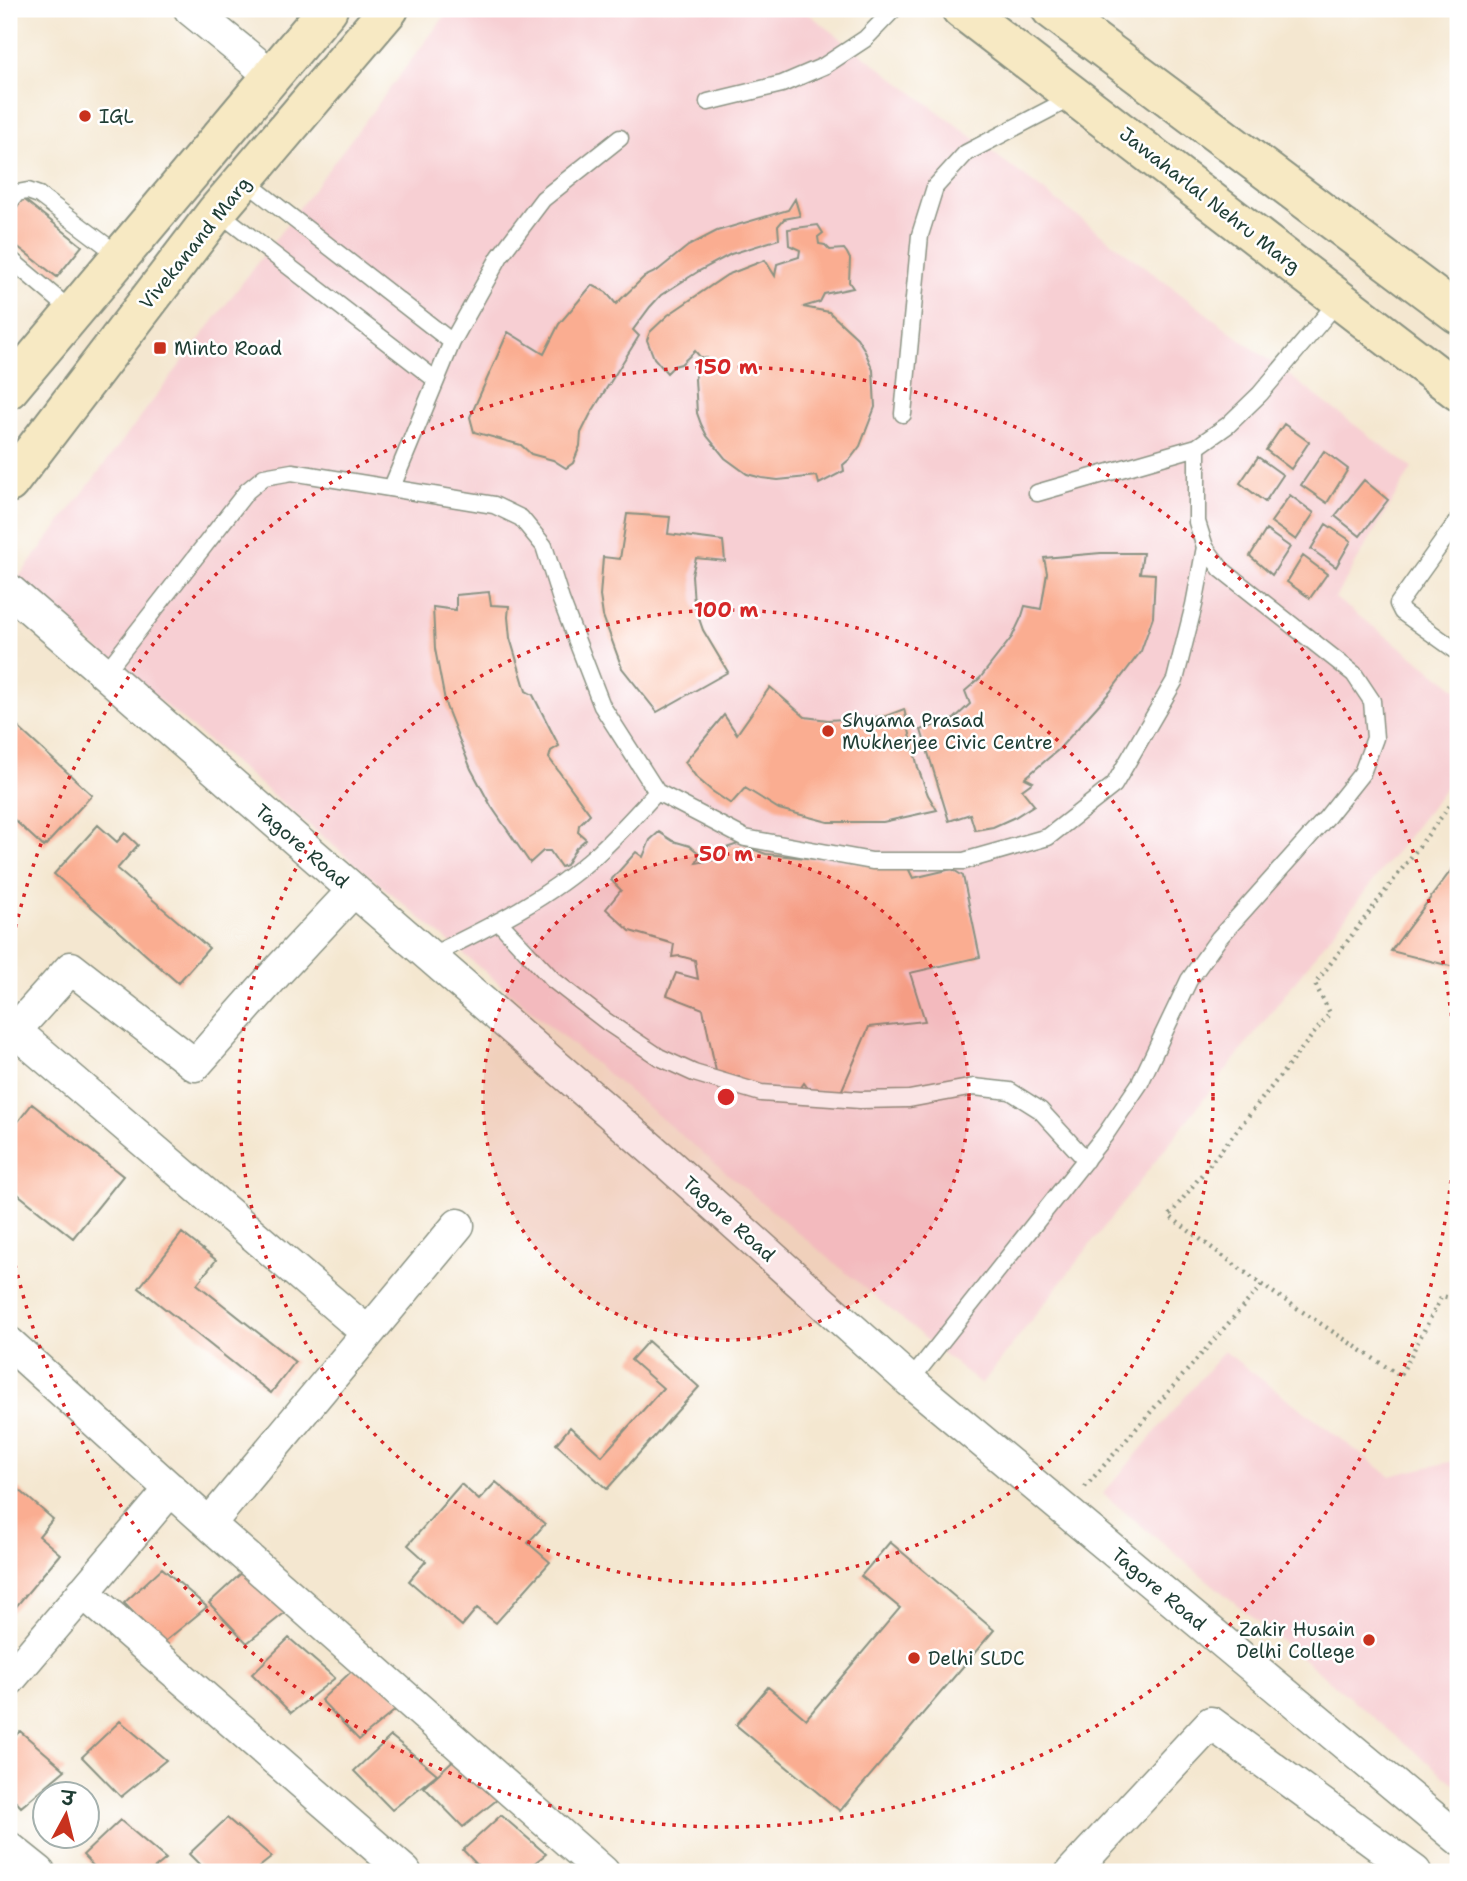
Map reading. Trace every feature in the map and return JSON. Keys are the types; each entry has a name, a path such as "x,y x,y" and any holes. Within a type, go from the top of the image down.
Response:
{"main road":[{"path":"9,388 328,9"},
{"name":"Vivekanand Marg","path":"9,483 217,211 389,9"},
{"name":"Jawaharlal Nehru Marg","path":"961,9 1458,391"},
{"path":"1051,9 1458,314"}],"street":[{"path":"190,9 272,76"},
{"name":"Tagore Road","path":"9,590 664,1160 910,1381 1458,1838"},
{"path":"353,891 195,1065 71,968 12,1034 368,1333"},
{"path":"209,1524 458,1225"},
{"path":"9,1343 209,1524 603,1872"},
{"path":"9,1680 172,1489"},
{"path":"83,1592 388,1867"},
{"path":"1072,1872 1211,1723 1415,1872"},
{"path":"9,1848 39,1872"}],"lane":[{"path":"708,102 782,84 824,66 866,39 894,9"},
{"path":"903,414 920,235 935,187 966,153 1075,96"},
{"path":"392,486 452,342 500,256 543,198 620,138"},
{"path":"245,181 452,342"},
{"path":"9,203 16,192 28,191 39,195 120,256"},
{"path":"217,211 436,380"},
{"path":"9,258 73,312"},
{"path":"1037,494 1197,447 1228,425 1260,394 1339,300"},
{"path":"910,1381 1086,1160 1140,1083 1189,980 1219,938 1327,817 1362,772 1375,738 1372,701 1354,674 1222,569 1205,547 1197,522 1197,447"},
{"path":"105,673 247,491 264,477 292,472 392,486 494,505 521,518 544,546 561,600 602,706 657,793 745,838 872,861 964,861 1048,837 1114,785 1175,681 1195,605 1205,547"},
{"path":"1458,520 1398,604 1402,612 1458,652"},
{"path":"428,957 499,922 556,886 597,854 657,793"},
{"path":"499,922 553,980 607,1022 659,1058 694,1073 761,1093 860,1100 909,1099 974,1087 1010,1091 1040,1110 1086,1160"}],"path":[{"path":"1458,795 1315,984 1330,1013 1169,1216 1262,1285 1400,1376 1443,1296 1458,1300"},
{"path":"1065,1509 1262,1285"}],"shaded area":[{"name":"Shyama Prasad Mukherjee Civic Centre","path":"450,9 802,9 1412,468 1335,598 1458,690 1458,772 981,1385 16,581"},
{"name":"Zakir Husain Delhi College","path":"1224,1351 1390,1476 1458,1460 1458,1787 1103,1494"}],"building":[{"path":"21,197 82,246 57,277 9,240 9,213"},
{"path":"795,199 800,216 784,219 778,226 779,239 731,254 661,295 650,307 633,330 639,336 581,433 580,446 573,463 566,468 553,460 531,454 521,445 474,432 470,417 508,332 544,354 559,324 592,285 606,292 616,304 644,277 657,271 688,246 717,231 788,210"},
{"path":"818,225 823,233 818,237 819,244 830,250 844,249 847,253 850,259 849,282 853,288 824,294 820,302 803,307 829,312 857,338 873,370 875,407 860,446 843,465 844,471 819,484 817,476 778,480 762,478 747,474 725,458 701,424 697,413 695,379 698,367 704,367 707,358 701,358 695,351 667,373 654,358 647,340 650,332 668,315 727,275 765,260 775,276 777,264 799,257 800,250 789,245 788,229"},
{"path":"1284,424 1309,442 1291,469 1266,450"},
{"path":"1324,451 1348,469 1327,503 1301,485"},
{"path":"1258,457 1283,475 1265,502 1240,483"},
{"path":"1364,480 1388,500 1360,536 1335,516"},
{"path":"1290,495 1314,513 1296,540 1271,522"},
{"path":"627,514 670,517 668,534 723,541 725,561 696,558 692,575 694,604 703,630 728,672 657,712 622,668 603,616 600,596 603,557 620,559"},
{"path":"1326,524 1351,541 1336,567 1311,549"},
{"path":"1266,530 1290,547 1272,575 1250,556"},
{"path":"1101,553 1143,553 1140,573 1155,574 1153,617 1141,651 1110,692 1058,750 1025,778 1033,782 1022,790 1034,805 993,827 975,830 970,814 949,821 921,730 954,719 970,704 965,691 980,678 1012,637 1025,606 1041,609 1047,573 1044,558"},
{"path":"1303,556 1327,574 1310,598 1287,582"},
{"path":"489,592 491,605 509,606 510,638 526,691 533,695 559,746 551,751 549,758 590,814 579,825 578,832 586,839 576,848 566,865 561,867 550,851 543,851 530,863 491,806 471,769 446,706 435,649 433,607 456,610 456,595"},
{"path":"770,687 805,717 828,720 886,716 904,709 918,768 937,810 883,822 828,822 779,809 745,788 731,804 712,791 697,778 685,762 724,715 737,734"},
{"path":"9,719 92,795 44,847 9,815"},
{"path":"98,825 117,842 125,833 138,845 117,869 209,948 178,983 54,874"},
{"path":"659,832 673,841 690,846 700,854 696,863 719,859 723,849 738,844 766,854 908,868 913,878 952,869 963,876 980,957 910,973 925,1021 869,1027 841,1092 810,1091 804,1083 799,1090 739,1083 739,1077 717,1076 703,1009 667,995 676,973 698,979 695,960 672,957 674,944 630,931 606,909 621,890 611,880 636,852 643,857 650,840"},
{"path":"1458,861 1458,968 1391,951"},
{"path":"32,1104 123,1176 73,1238 9,1187 9,1133"},
{"path":"182,1233 216,1260 197,1284 295,1362 271,1393 139,1288"},
{"path":"648,1341 699,1387 607,1489 556,1444 570,1427 602,1456 663,1388 631,1360"},
{"path":"9,1481 53,1519 39,1536 60,1554 9,1615"},
{"path":"496,1482 545,1524 528,1543 550,1562 496,1623 477,1608 462,1626 409,1581 426,1561 408,1545 461,1484 479,1500"},
{"name":"Delhi SLDC","path":"890,1542 994,1630 840,1811 736,1725 768,1687 806,1719 900,1608 861,1576"},
{"path":"162,1568 207,1607 163,1643 124,1603"},
{"path":"247,1568 292,1607 247,1643 209,1603"},
{"path":"289,1638 335,1678 291,1713 252,1674"},
{"path":"358,1665 404,1703 359,1740 321,1700"},
{"path":"120,1721 166,1760 121,1797 82,1757"},
{"path":"20,1731 65,1770 53,1780 32,1780 32,1798 21,1807 9,1794 9,1742"},
{"path":"391,1736 437,1774 392,1810 354,1771"},
{"path":"462,1752 508,1791 463,1827 424,1787"},
{"path":"501,1815 546,1854 523,1872 484,1872 463,1850"},
{"path":"227,1818 272,1857 253,1872 207,1872 189,1854"},
{"path":"120,1820 166,1859 150,1872 99,1872 83,1855 88,1850 102,1850 102,1837"}],"place":[{"name":"IGL","path":"85,116"},
{"name":"Minto Road","path":"160,348"},
{"name":"Shyama Prasad Mukherjee Civic Centre","path":"828,731"},
{"name":"Zakir Husain Delhi College","path":"1369,1640"},
{"name":"Delhi SLDC","path":"914,1658"}]}
